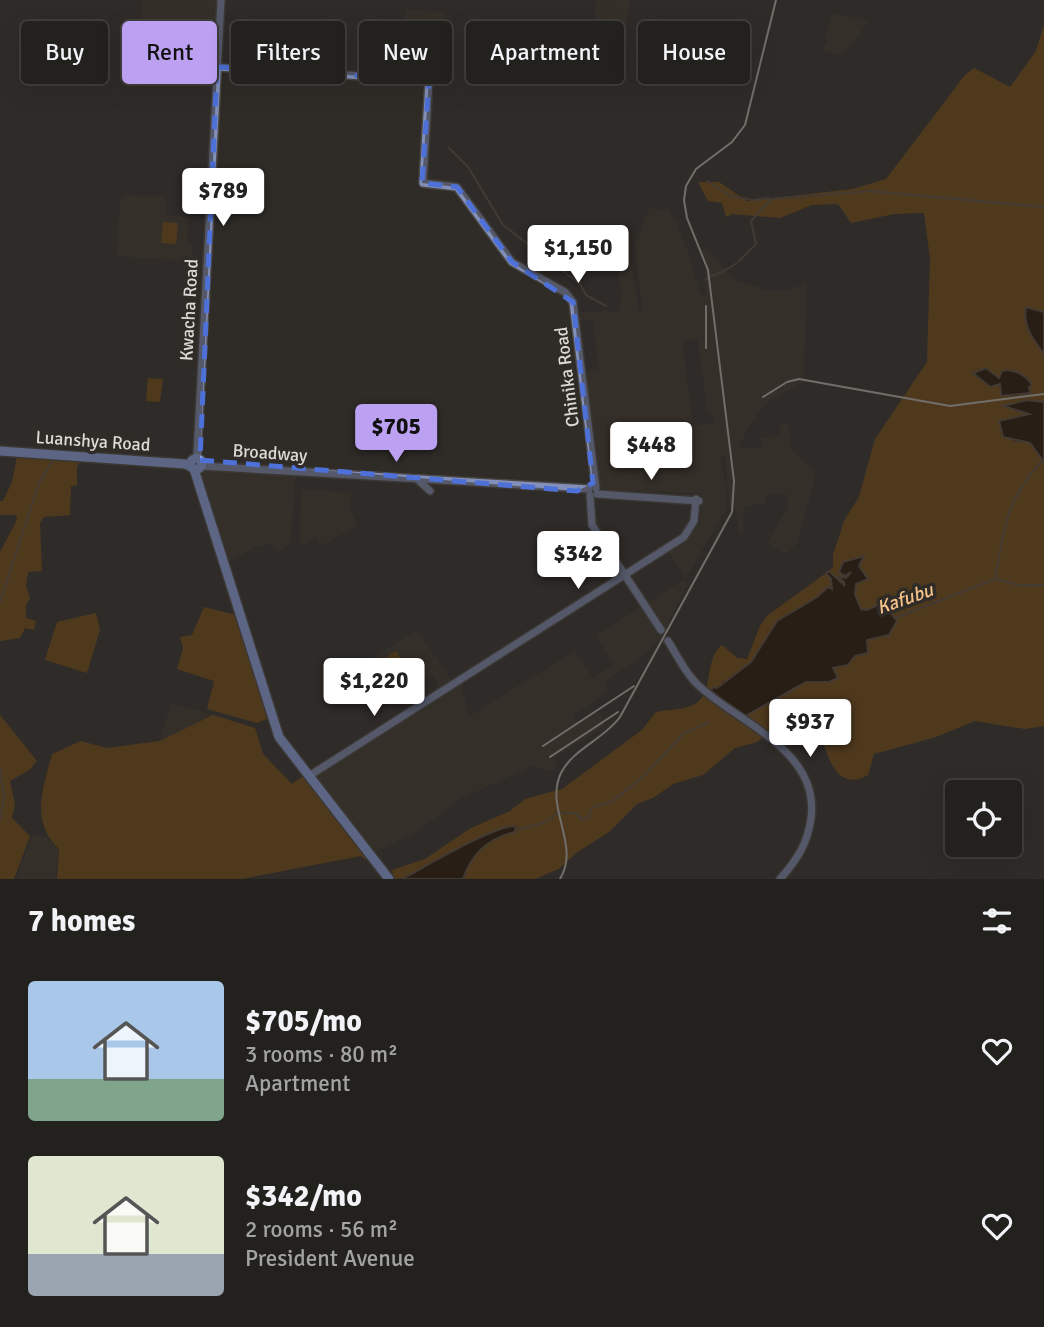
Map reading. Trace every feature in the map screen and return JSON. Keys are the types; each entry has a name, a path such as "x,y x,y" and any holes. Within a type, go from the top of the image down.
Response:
{"highway":[{"name":"Luanshya Road","path":"0,451 197,464"},
{"path":"197,464 214,534 279,737 389,879"}],"main road":[{"name":"Kwacha Road","path":"217,67 221,0"},
{"name":"Chinika Road","path":"217,67 429,80 423,183 457,187 512,262 565,292 572,300 593,491"},
{"name":"Kwacha Road","path":"197,464 216,84"},
{"name":"Broadway","path":"197,464 697,499 693,527 676,543"},
{"path":"418,479 430,491"},
{"path":"593,491 593,523 661,630"},
{"path":"626,577 662,548 676,543"},
{"path":"309,776 676,543"},
{"path":"668,640 695,682 775,742 793,759 803,775 811,801 808,832 801,853 780,879"}],"highlighted area":[{"path":"217,67 429,80 422,183 457,187 512,262 573,302 593,483 577,491 200,460"}],"shaded area":[{"path":"142,0 219,0 217,36 217,21 141,21"},
{"path":"596,0 629,0 628,18 624,27 624,21 595,21"},
{"path":"406,10 446,12 445,21 406,21"},
{"path":"833,14 860,18 868,23 841,56 822,50 829,39 825,37"},
{"path":"1044,25 1044,312 1026,308 1030,336 1044,354 1044,402 1027,400 1014,411 1030,414 1000,421 1013,441 1030,443 1044,462 1044,726 1025,729 975,721 936,737 874,754 868,775 857,779 848,779 834,768 818,728 771,730 757,742 735,748 703,775 673,784 653,798 637,804 609,832 576,853 559,869 535,879 463,879 475,854 489,842 515,832 509,826 441,856 416,873 394,879 392,870 425,859 471,828 510,811 525,799 562,789 642,730 656,712 684,708 697,702 703,696 712,661 722,645 737,658 747,659 760,626 767,616 826,573 831,579 831,590 828,587 817,597 777,621 751,662 721,683 742,718 806,682 838,678 833,669 848,665 867,640 882,603 867,610 861,609 855,594 856,584 868,579 845,562 839,572 845,576 852,572 843,586 829,571 833,567 833,555 844,521 859,497 875,439 927,362 930,258 924,213 894,214 851,223 838,204 812,205 780,218 732,214 726,217 722,203 708,201 698,182 719,182 747,201 853,189 886,179 965,75 974,68 1010,87 1036,51","holes":["987,368 999,378 1023,377 1029,391 1017,396 1001,395 1000,383 977,370"]},
{"path":"124,195 166,197 165,215 188,217 187,245 193,246 192,261 117,256 120,202"},
{"path":"649,208 670,211 672,218 678,220 677,227 687,249 701,295 705,295 706,266 701,251 706,248 733,279 769,291 784,291 805,284 807,287 803,382 767,402 749,426 738,449 762,447 761,438 780,436 780,425 788,424 792,450 816,473 798,541 787,554 767,543 788,507 787,494 765,495 765,503 744,506 743,531 740,535 736,510 730,509 725,455 721,455 727,508 685,579 669,552 700,526 701,493 606,490 598,485 585,372 599,371 593,321 580,320 580,312 619,311 622,294 616,265 631,263 639,313 643,313 635,244","holes":["698,339 707,408 716,423 693,426 682,341"]},
{"path":"163,222 178,223 176,244 161,243"},
{"path":"1026,307 1044,312 1044,354 1027,326"},
{"path":"986,368 999,378 1002,371 1020,374 1032,385 1029,387 1030,393 1001,396 1000,384 990,387 973,373"},
{"path":"148,378 163,379 160,402 146,401"},
{"path":"1027,400 1044,402 1044,462 1030,443 1003,437 999,421 1029,414 1003,406"},
{"path":"17,456 82,458 77,467 77,485 71,486 70,515 44,517 40,523 42,571 28,572 26,586 30,598 26,605 26,618 36,621 34,630 25,628 20,638 0,641 0,552 17,520 16,515 0,515 0,501 3,501 12,482"},
{"path":"206,467 296,475 290,544 278,552 272,543 255,547 226,563 201,478"},
{"path":"301,489 352,493 350,510 358,525 323,545 315,536 309,543 300,546"},
{"path":"864,556 859,566 868,579 856,584 855,594 861,609 867,610 883,603 897,621 889,635 867,640 868,653 855,656 848,665 833,668 838,678 829,682 806,682 742,718 709,694 713,687 717,688 751,662 777,621 817,597 828,587 832,589 831,579 826,573 829,571 844,585 837,576 846,578 851,572 845,576 839,572 843,562"},
{"path":"683,580 687,585 661,638 642,657 604,682 609,692 573,715 577,723 598,712 606,725 553,758 558,765 553,771 533,766 461,798 418,831 375,852 312,775 461,680 468,717 575,651 593,678 614,665 596,636"},
{"path":"204,607 236,615 269,718 257,723 207,709 214,681 177,669 183,648 180,637 192,635"},
{"path":"96,613 100,630 87,673 45,660 57,622"},
{"path":"417,630 452,682 442,688 432,675 394,698 370,660"},
{"path":"396,651 408,670 392,679 380,661"},
{"path":"171,703 213,715 160,741"},
{"path":"0,715 37,761 29,770 10,781 15,805 12,818 30,836 14,879 0,879"},
{"path":"213,715 255,728 263,754 292,784 306,774 368,856 366,860 361,856 241,879 57,879 59,849 44,828 41,804 52,754 81,741 106,748 160,741"},
{"path":"516,826 515,832 497,838 476,855 463,879 402,879 477,839 506,827"},
{"path":"32,835 46,837 58,850 55,879 16,879"}],"waterway":[{"path":"449,148 468,167 503,225 580,284 586,295 606,306"},
{"path":"707,181 731,196 753,200 769,198"},
{"path":"739,261 756,244 751,221 771,199 869,191 1044,207"},
{"path":"721,273 737,263"},
{"path":"0,602 39,483 53,460"},
{"name":"Kafubu","path":"895,618 995,579 1004,530 1013,503 1041,462"},
{"path":"997,579 1018,585 1044,585"},
{"name":"Kafubu","path":"515,830 543,823 558,813 576,813 581,819 589,818 591,808 613,801 645,775 683,734 709,722"},
{"path":"0,769 4,798 0,819"}],"railway":[{"path":"560,879 567,853 557,800 561,773 573,757 606,732 620,717 732,512 734,481 708,270 687,218 684,200 686,186 696,169 732,142 745,125 776,0"},
{"path":"706,306 706,348"},
{"path":"763,397 787,382 799,379 950,406 1044,394"},
{"path":"543,746 634,686"},
{"path":"550,757 618,712"}]}
